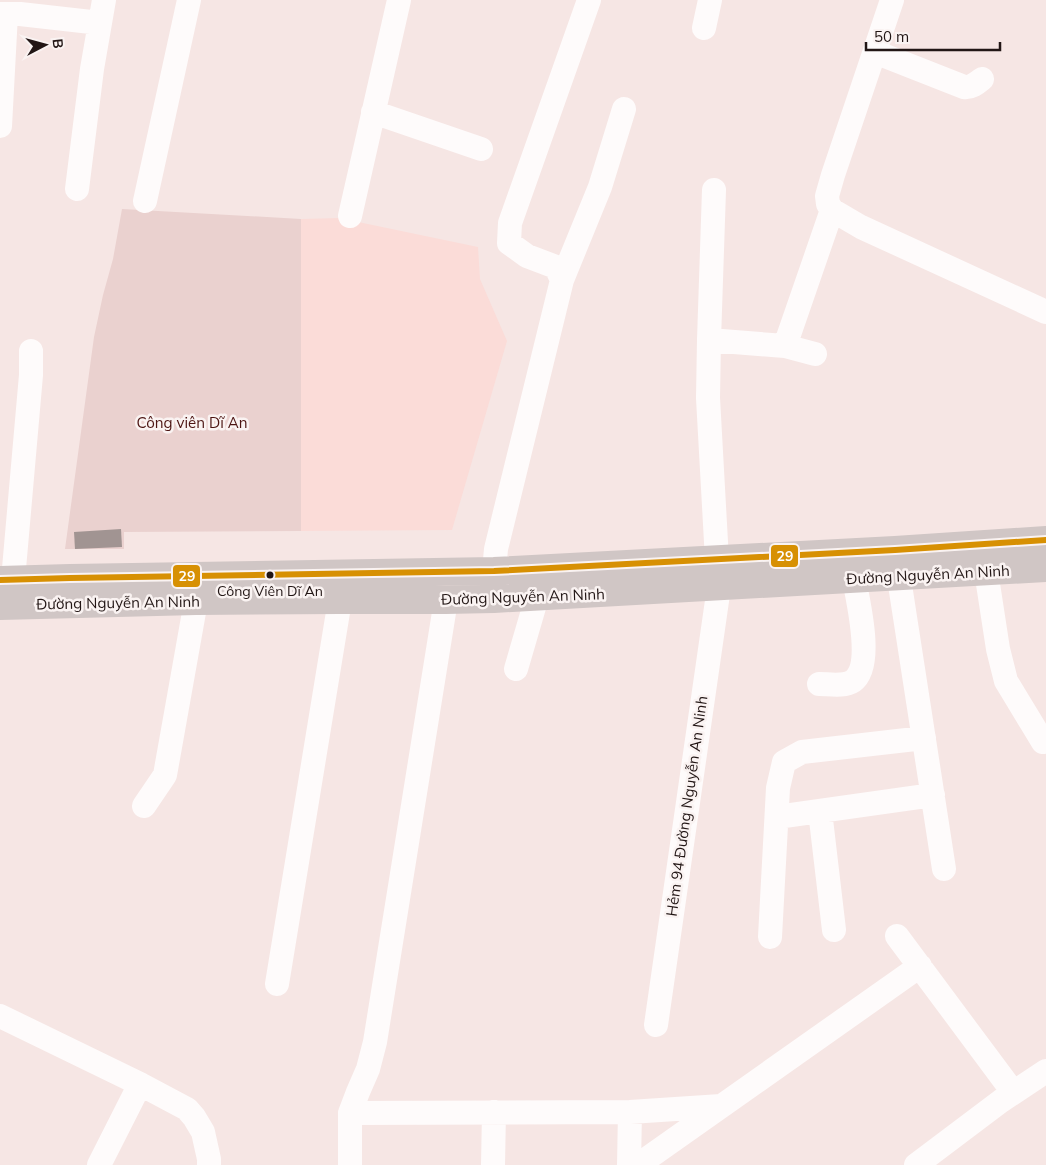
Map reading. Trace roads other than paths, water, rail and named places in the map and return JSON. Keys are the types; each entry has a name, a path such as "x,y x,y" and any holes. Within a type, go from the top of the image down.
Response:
{"main road":[{"name":"Đường Nguyễn An Ninh","path":"6,593 196,601 446,600 537,597 854,579 897,563 1046,540"},
{"name":"Đường Nguyễn An Ninh","path":"6,593 70,578 494,571 718,560 897,563 986,571 1046,568"},
{"path":"494,571 494,599"}],"street":[{"path":"144,201 189,0"},
{"path":"350,216 399,0"},
{"path":"562,280 556,266 527,256 508,243 510,223 589,0"},
{"path":"704,28 710,0"},
{"path":"892,0 833,175 827,196 828,204 832,210 861,227 1046,312"},
{"path":"0,126 12,11 102,11 92,69 77,189"},
{"path":"875,52 967,88 982,79"},
{"path":"494,571 496,549 562,280 600,187 624,109"},
{"path":"373,112 481,149"},
{"path":"714,190 708,398 718,560"},
{"path":"785,346 832,210"},
{"path":"709,340 785,346 815,354"},
{"path":"6,593 31,375 31,351"},
{"path":"897,563 944,869"},
{"path":"986,571 998,648 1006,681 1043,742"},
{"path":"819,684 847,684 854,680 861,671 864,660 864,643 854,579"},
{"name":"Hẻm 94 Đường Nguyễn An Ninh","path":"656,1025 719,587"},
{"path":"516,669 537,597"},
{"path":"277,984 340,600"},
{"path":"350,1165 350,1113 368,1069 374,1042 446,600"},
{"path":"144,806 165,775 196,601"},
{"path":"770,937 778,788 784,762 802,752 924,738"},
{"path":"776,817 932,794"},
{"path":"820,811 834,930"},
{"path":"897,936 1013,1092"},
{"path":"638,1165 920,966"},
{"path":"0,1016 187,1109 194,1116 203,1132 209,1165"},
{"path":"916,1165 1013,1092 1046,1072"},
{"path":"99,1165 140,1084"},
{"path":"350,1113 630,1112 721,1106"},
{"path":"493,1165 494,1112"},
{"path":"629,1165 630,1112"}],"place":[{"name":"Công Viên Dĩ An","path":"270,575"}],"park label":[{"name":"Công viên Dĩ An","path":"192,423"}]}
